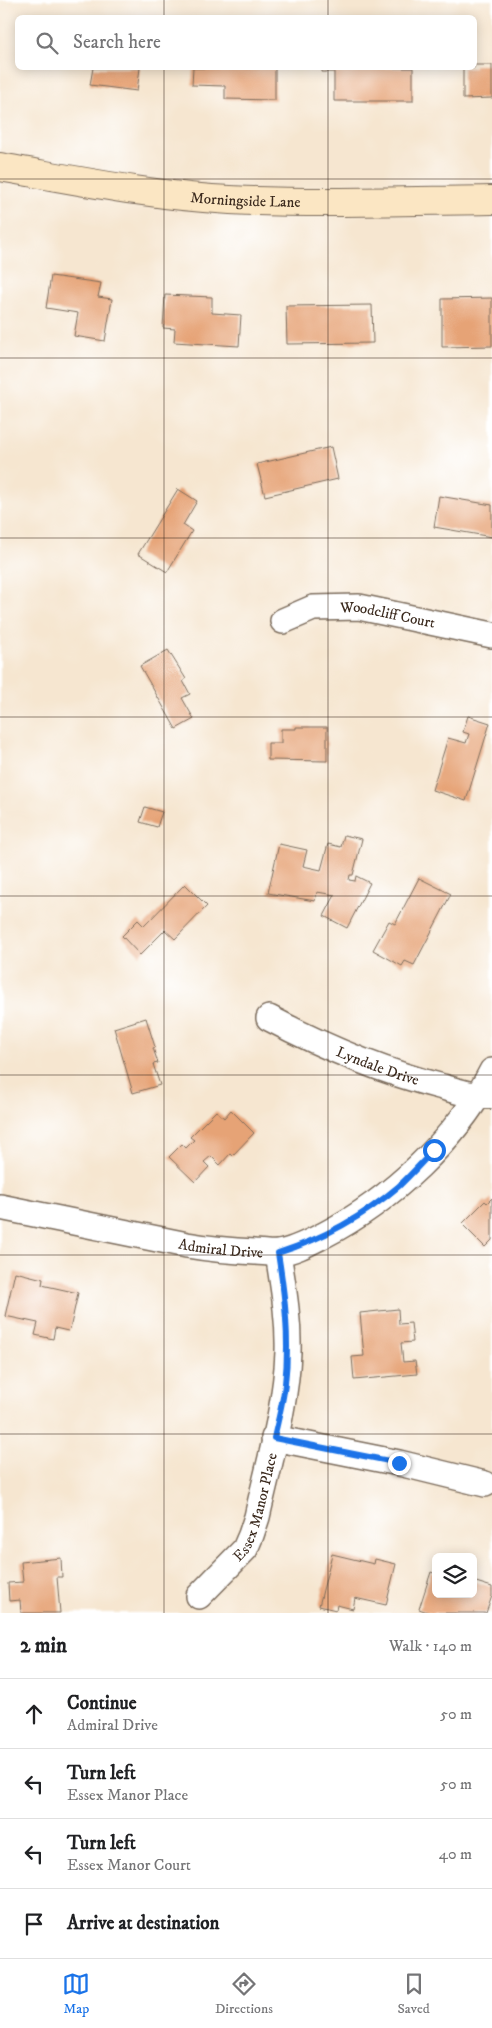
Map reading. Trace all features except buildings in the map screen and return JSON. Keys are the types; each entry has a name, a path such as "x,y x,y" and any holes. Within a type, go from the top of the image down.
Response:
{"main road":[{"name":"Morningside Lane","path":"0,167 149,192 228,200 340,202 492,200"}],"street":[{"name":"Woodcliff Court","path":"283,620 313,608 358,607 492,635"},
{"name":"Lyndale Drive","path":"269,1018 316,1043 418,1081 486,1096"},
{"name":"Admiral Drive","path":"0,1207 197,1247 216,1250 278,1253 304,1245 344,1224 399,1185 486,1096 492,1071"},
{"name":"Essex Manor Place","path":"199,1596 245,1549 252,1536 285,1386 288,1352 286,1308 278,1253"},
{"path":"274,1438 399,1463 485,1484"}],"route":[{"path":"399,1463 274,1438 285,1386 288,1352 286,1308 278,1253 304,1245 344,1224 379,1201 399,1185 434,1150"}]}
